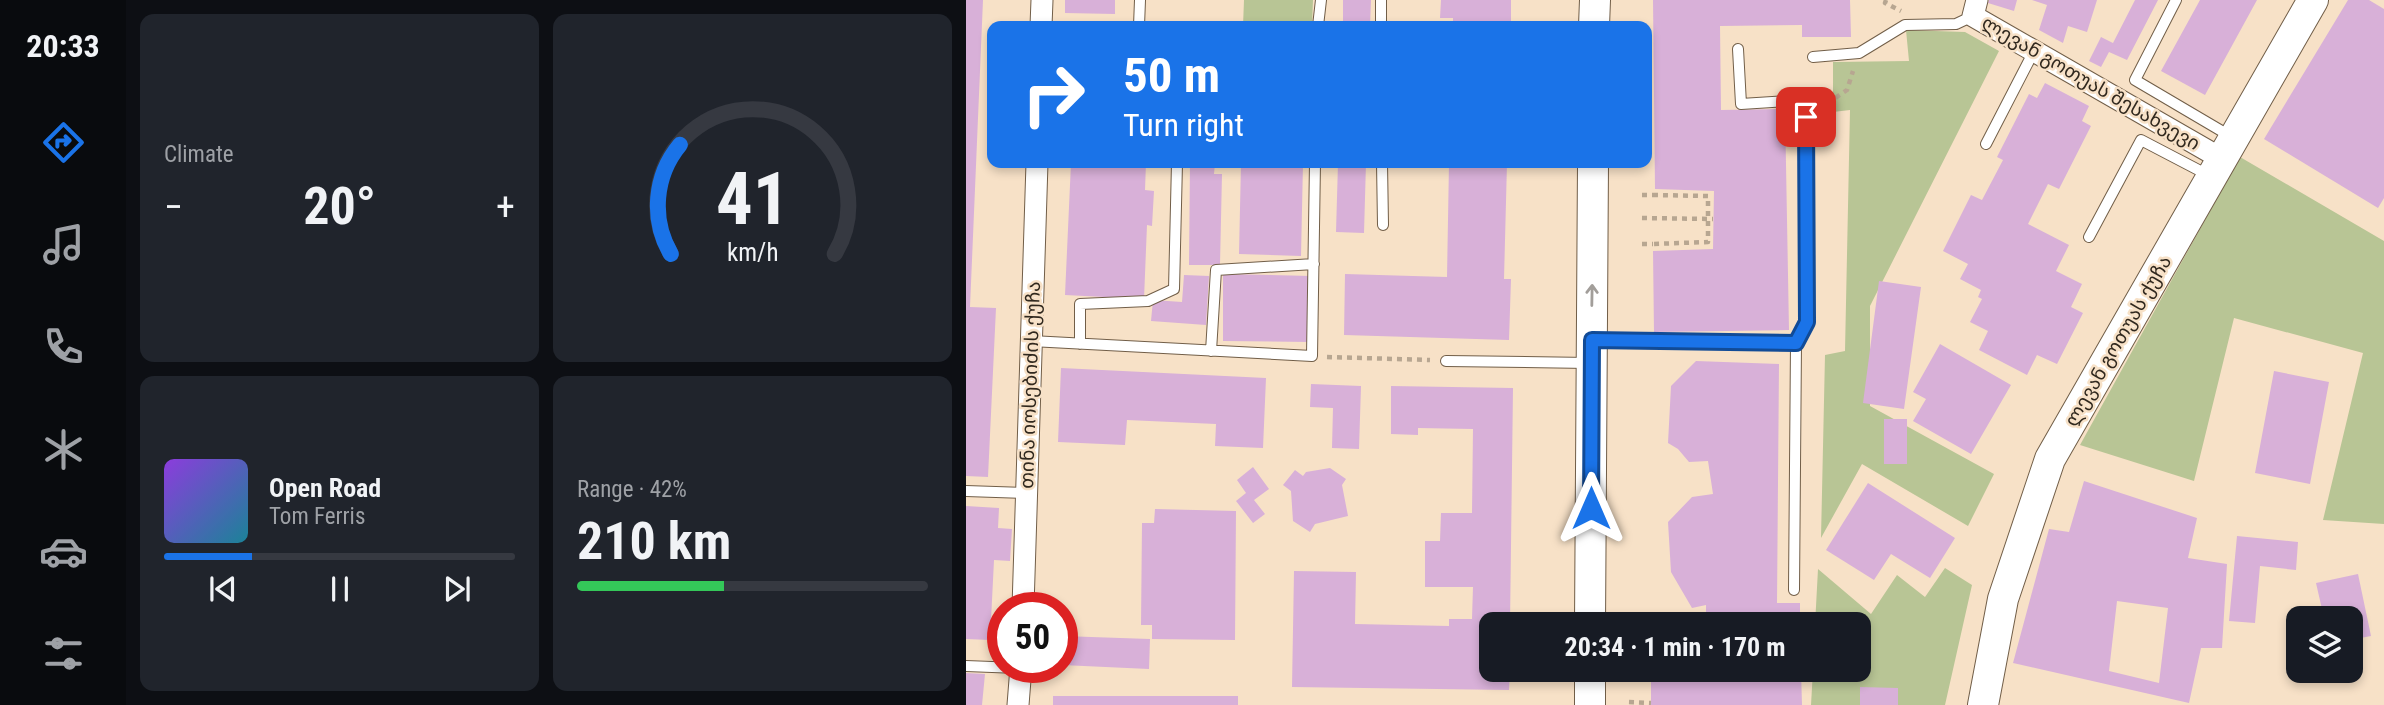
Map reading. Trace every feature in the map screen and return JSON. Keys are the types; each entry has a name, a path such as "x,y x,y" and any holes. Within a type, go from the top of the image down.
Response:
{"street":[{"path":"1041,21 1042,0"},
{"path":"1594,21 1595,0"},
{"name":"ლევან გოთუას ქუჩა","path":"1983,705 2003,599 2050,459 2220,156 2313,0"},
{"name":"ლევან გოთუას შესახვევი","path":"1975,8 2034,51 2220,156"},
{"name":"თინა იოსებიძის ქუჩა","path":"1024,592 1037,168"},
{"path":"1590,612 1593,168"},
{"path":"1590,682 1590,705"},
{"path":"1018,705 1020,683"}],"lane":[{"path":"1139,21 1140,0"},
{"path":"1319,21 1321,0"},
{"path":"1381,0 1381,21"},
{"path":"2176,0 2135,80 2220,156"},
{"path":"1813,57 1859,53 1905,25 1956,24 1975,8"},
{"path":"1738,49 1741,104 1789,101 1806,117 1807,322 1796,343 1794,590"},
{"path":"1986,144 2034,51"},
{"path":"2089,237 2141,140 2220,156"},
{"path":"1080,344 1080,304 1148,301 1174,289 1177,168"},
{"path":"1031,341 1312,356 1315,168"},
{"path":"1382,168 1383,225"},
{"path":"1210,351 1216,270 1314,264"},
{"path":"1446,361 1796,343"},
{"path":"966,491 1027,494"},
{"path":"966,666 987,666"}],"path":[{"path":"1806,117 1847,90 1859,53"},
{"path":"1642,195 1709,196 1708,242 1642,244"},
{"path":"1642,218 1713,219"},
{"path":"1312,356 1446,361"},
{"path":"1629,702 1651,703"}],"green space":[{"path":"1244,0 1313,0 1312,21 1243,21"},
{"path":"1906,30 1965,32 1999,51 1870,306 1870,406 1994,474 1968,526 1862,464 1821,538 1825,355 1845,351 1850,110 1833,112 1833,62 1909,61"},
{"path":"2240,157 2384,241 2384,524 2323,520 2363,353 2234,318 2194,481 2080,445"},
{"path":"1945,568 1972,585 1945,705 1811,705 1812,682 1871,682 1871,614 1897,575 1925,597"},
{"path":"1818,569 1869,612 1816,612"}],"building":[{"path":"966,0 983,0 970,307 996,308 988,477 966,476"},
{"path":"1065,0 1115,0 1115,14 1065,13"},
{"path":"1343,0 1371,0 1370,21 1343,21"},
{"path":"1441,0 1511,0 1511,21 1453,21 1453,18 1440,18"},
{"path":"1653,0 1850,0 1851,37 1802,37 1802,25 1720,26 1721,110 1785,109 1789,330 1654,332 1653,251 1713,249 1714,191 1655,189"},
{"path":"1989,0 2017,0 2014,11 1988,3"},
{"path":"2032,0 2097,0 2087,32 2068,26 2063,43 2039,30 2047,5"},
{"path":"2135,0 2158,0 2127,60 2109,52 2101,67 2089,61 2101,37 2113,43"},
{"path":"2200,0 2257,0 2205,95 2161,71"},
{"path":"2348,0 2369,0 2384,9 2384,198 2378,208 2264,139"},
{"path":"2045,83 2089,106 2082,121 2091,126 2059,189 2048,184 2028,224 2069,245 2056,271 2082,284 2071,307 2083,313 2057,364 2037,355 2027,375 1979,350 1988,331 1970,322 1982,299 1978,297 1981,290 1960,279 1968,264 1943,251 1971,195 1982,200 2003,160 1997,157 2029,94 2037,98"},
{"path":"1071,168 1146,168 1145,190 1154,191 1152,226 1147,225 1144,299 1065,295"},
{"path":"1190,168 1215,168 1214,174 1222,174 1220,265 1189,265"},
{"path":"1241,168 1303,168 1301,256 1239,254"},
{"path":"1338,168 1366,168 1364,233 1336,232"},
{"path":"1449,168 1507,168 1504,279 1511,279 1509,340 1344,335 1345,274 1447,277"},
{"path":"1223,274 1311,276 1310,342 1223,341"},
{"path":"1184,275 1209,276 1206,325 1151,321 1153,300 1182,302"},
{"path":"1879,281 1921,287 1904,409 1863,403"},
{"path":"1940,344 2011,385 1971,454 1913,421 1926,399 1913,392"},
{"path":"1696,361 1779,364 1777,603 1800,603 1800,612 1706,612 1706,605 1692,608 1671,572 1668,522 1692,497 1713,494 1708,461 1689,462 1678,449 1668,443 1671,386"},
{"path":"1061,368 1266,378 1263,448 1215,446 1216,424 1127,420 1125,445 1058,442"},
{"path":"2274,371 2329,382 2310,484 2255,473"},
{"path":"1311,384 1361,386 1359,449 1332,448 1333,408 1310,407"},
{"path":"1391,386 1513,388 1510,612 1479,612 1479,682 1509,682 1509,690 1292,687 1294,571 1356,572 1355,624 1449,626 1449,619 1472,619 1473,587 1425,587 1425,541 1440,541 1441,513 1472,513 1473,429 1418,428 1418,435 1391,434"},
{"path":"1884,419 1907,419 1907,464 1884,464"},
{"path":"1253,467 1269,489 1254,500 1265,514 1253,523 1236,501 1246,493 1237,480"},
{"path":"1330,468 1346,479 1342,485 1348,516 1315,524 1310,532 1293,521 1291,491 1283,485 1295,470 1303,476 1306,472"},
{"path":"2084,481 2197,518 2188,558 2227,564 2222,648 2201,648 2189,703 2013,663 2049,529 2069,532","holes":["2117,601 2168,608 2159,683 2109,671"]},
{"path":"1868,483 1955,538 1930,578 1891,554 1874,580 1826,550"},
{"path":"966,506 999,508 998,528 1012,529 1010,561 994,560 992,592 987,592 987,640 966,639"},
{"path":"1155,509 1236,511 1235,640 1152,639 1152,625 1141,625 1142,523 1154,523"},
{"path":"2237,536 2298,542 2296,570 2260,566 2255,623 2229,621"},
{"path":"2358,574 2371,636 2363,638 2363,606 2321,606 2316,583"},
{"path":"1078,637 1150,639 1149,669 1078,666"},
{"path":"966,673 985,674 982,705 966,705"},
{"path":"1651,682 1801,682 1802,705 1651,705"},
{"path":"1860,687 1898,688 1898,705 1860,705"},
{"path":"1053,696 1238,696 1238,705 1053,705"}],"route":[{"path":"1591,508 1592,340 1796,343 1807,322 1806,117"}]}
